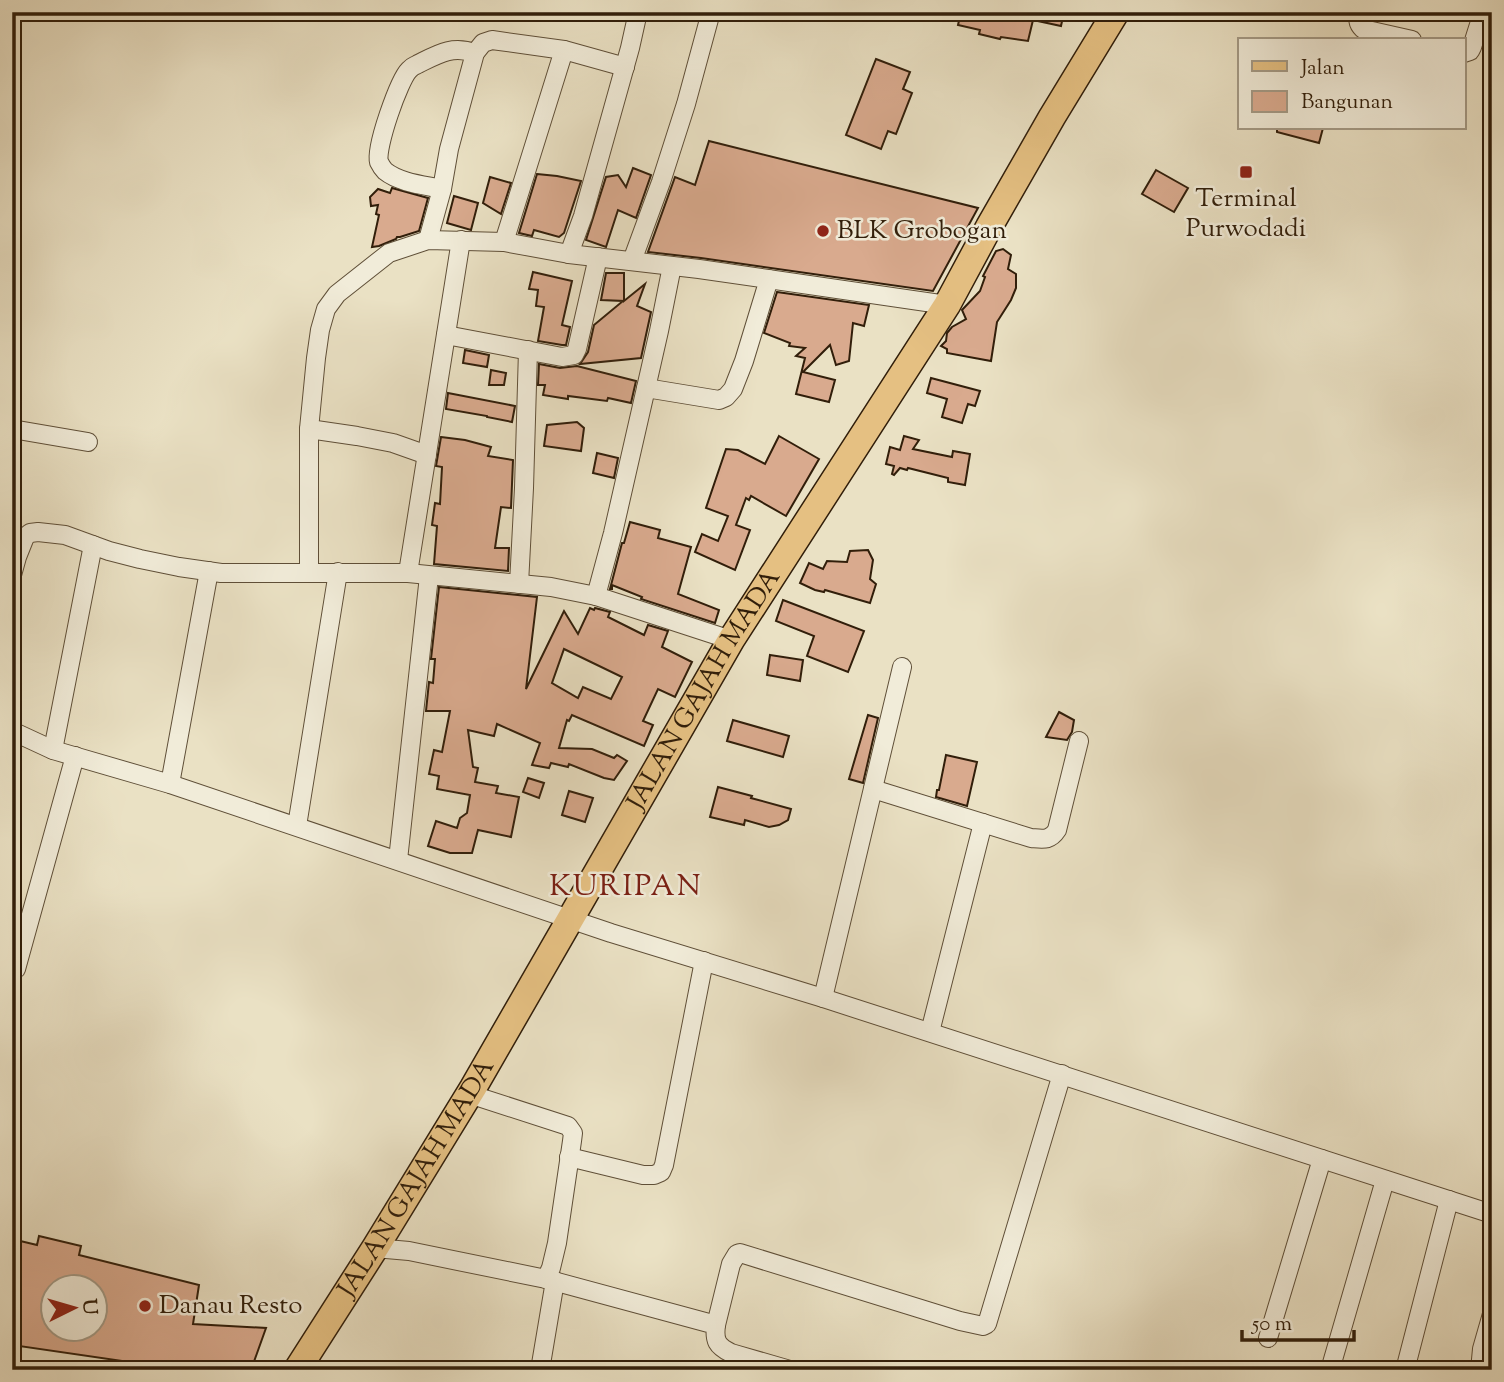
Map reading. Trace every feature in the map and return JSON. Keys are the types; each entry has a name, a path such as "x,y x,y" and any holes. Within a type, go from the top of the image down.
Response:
{"main road":[{"name":"JALAN GAJAH MADA","path":"297,1370 469,1094 731,640 947,305 1052,117 1116,12"}],"street":[{"path":"569,254 583,216 638,12"},
{"path":"632,261 686,104 711,12"},
{"path":"1360,12 1357,20 1363,29 1403,38"},
{"path":"1466,52 1472,47 1483,12"},
{"path":"428,240 475,53 483,43 492,40 564,50 625,68"},
{"path":"504,242 564,50"},
{"path":"442,190 396,177 380,165 384,130 400,85 412,67 446,51 475,53"},
{"path":"309,572 309,429 320,330 326,309 337,294 389,253 428,240 504,242 569,254 947,305"},
{"path":"408,573 461,240"},
{"path":"446,335 570,357 575,353 598,257"},
{"path":"596,596 614,533 672,266"},
{"path":"646,388 719,400 726,397 733,389 744,361 769,279"},
{"path":"519,584 528,350"},
{"path":"12,429 88,442"},
{"path":"309,429 393,443 427,455"},
{"path":"12,575 24,537 21,532 38,532 65,535 140,559 220,573 408,573 551,587 596,596 731,640"},
{"path":"53,750 93,545"},
{"path":"170,784 209,571"},
{"path":"297,826 338,572"},
{"path":"398,860 429,576"},
{"path":"823,998 902,667"},
{"path":"12,731 53,750 170,784 571,919 1062,1074 1492,1214"},
{"path":"873,789 1031,838 1048,839 1057,830 1079,741"},
{"path":"16,969 75,757"},
{"path":"930,1032 983,823"},
{"path":"569,1157 643,1175 662,1172 705,961"},
{"path":"790,1370 731,1353 716,1340 716,1325 731,1264 737,1254 960,1321 983,1326 987,1324 1062,1074"},
{"path":"469,1094 568,1126 573,1133 551,1268 540,1370"},
{"path":"1268,1338 1322,1159"},
{"path":"1330,1370 1385,1180"},
{"path":"1405,1370 1449,1200"},
{"path":"375,1248 409,1251 550,1280 716,1325"},
{"path":"1480,1370 1482,1349 1492,1314"}],"building":[{"path":"961,12 991,12 1009,16 1010,12 1064,12 1061,26 1033,20 1028,41 1000,39 979,34 980,30 958,25"},
{"path":"876,59 910,72 903,89 912,93 896,134 888,131 881,149 846,135"},
{"path":"1277,130 1322,130 1319,143"},
{"name":"BLK Grobogan","path":"709,141 978,208 933,291 648,252 675,177 695,185"},
{"path":"633,168 651,175 636,218 618,210 606,247 586,240 606,177 618,175 626,187"},
{"path":"1156,170 1188,188 1174,212 1142,194"},
{"path":"537,174 581,181 564,233 559,237 534,230 532,236 519,233"},
{"path":"490,177 511,183 501,214 483,203"},
{"path":"392,188 428,198 419,231 372,247 379,215 376,214 378,205 371,206 370,197 378,189 390,193"},
{"path":"454,196 478,203 471,230 447,223"},
{"path":"1003,249 1011,255 1008,269 1016,274 1016,288 997,322 991,361 947,353 947,349 941,346 946,341 947,333 966,319 962,310 980,291 985,277 983,276 996,251"},
{"path":"533,272 572,281 562,325 570,327 566,345 538,341 544,307 536,306 538,290 529,289"},
{"path":"606,273 624,273 624,301 645,284 637,306 651,312 641,358 580,364 588,352 594,325 623,301 601,300"},
{"path":"777,292 869,305 864,326 853,323 849,361 836,365 830,345 803,372 835,380 829,402 796,394 805,358 796,356 805,348 789,346 790,343 764,333"},
{"path":"465,350 489,355 487,367 463,363"},
{"path":"539,364 560,368 577,366 636,381 631,403 608,398 607,401 543,395 545,385 538,385"},
{"path":"491,370 506,373 504,385 489,385"},
{"path":"931,378 980,391 975,406 968,404 962,423 942,417 947,399 927,393"},
{"path":"448,393 515,406 512,422 446,409"},
{"path":"577,422 584,428 581,451 544,446 547,425"},
{"path":"779,436 819,459 786,516 751,496 749,500 746,498 736,525 750,530 735,570 695,552 702,534 718,541 728,516 706,508 726,449 738,450 765,464"},
{"path":"904,436 919,440 913,449 952,457 953,451 970,454 965,485 908,468 900,468 892,474 894,466 886,464 890,447 900,450"},
{"path":"441,437 491,447 488,456 513,460 511,508 501,507 495,548 509,548 508,571 434,564 437,526 432,525 435,503 440,504 442,467 436,466"},
{"path":"597,453 618,458 614,478 593,473"},
{"path":"630,522 660,530 658,538 691,547 678,594 719,610 715,623 641,599 642,597 612,585 610,589"},
{"path":"868,550 873,560 870,579 876,584 870,603 825,590 815,590 800,583 809,563 823,569 827,561 847,562 850,551"},
{"path":"439,587 537,597 526,689 564,611 578,634 590,608 610,612 608,617 644,635 648,625 668,631 662,647 692,662 675,697 658,689 643,721 653,725 644,746 572,715 569,721 567,720 559,748 592,749 614,758 617,755 627,761 614,780 569,764 568,767 551,763 549,768 532,765 540,743 497,724 494,736 468,730 473,767 478,768 475,782 498,786 496,793 519,797 511,837 478,830 472,853 450,853 428,846 436,821 457,828 460,818 467,813 470,795 437,789 439,776 429,774 434,750 442,752 450,711 426,711 429,682 433,683 435,659 431,659","holes":["564,649 622,677 611,699 583,687 578,698 552,683"]},
{"path":"783,600 864,631 848,672 807,656 814,636 776,621"},
{"path":"770,655 803,660 800,681 767,675"},
{"path":"1059,712 1074,720 1067,740 1046,737"},
{"path":"868,715 878,718 863,783 849,779"},
{"path":"733,720 789,736 783,757 727,741"},
{"path":"946,755 977,762 967,806 936,797"},
{"path":"528,778 544,783 539,798 523,792"},
{"path":"718,787 791,809 788,820 769,827 745,820 744,825 710,817"},
{"path":"569,791 593,798 585,822 562,815"},
{"name":"Danau Resto","path":"39,1236 81,1246 79,1255 199,1285 193,1324 266,1328 251,1370 184,1370 12,1345 12,1239 37,1245"}],"place":[{"name":"Terminal Purwodadi","path":"1246,172"},
{"name":"BLK Grobogan","path":"823,231"},
{"name":"Danau Resto","path":"145,1306"}],"district":[{"name":"KURIPAN","path":"626,887"}]}
